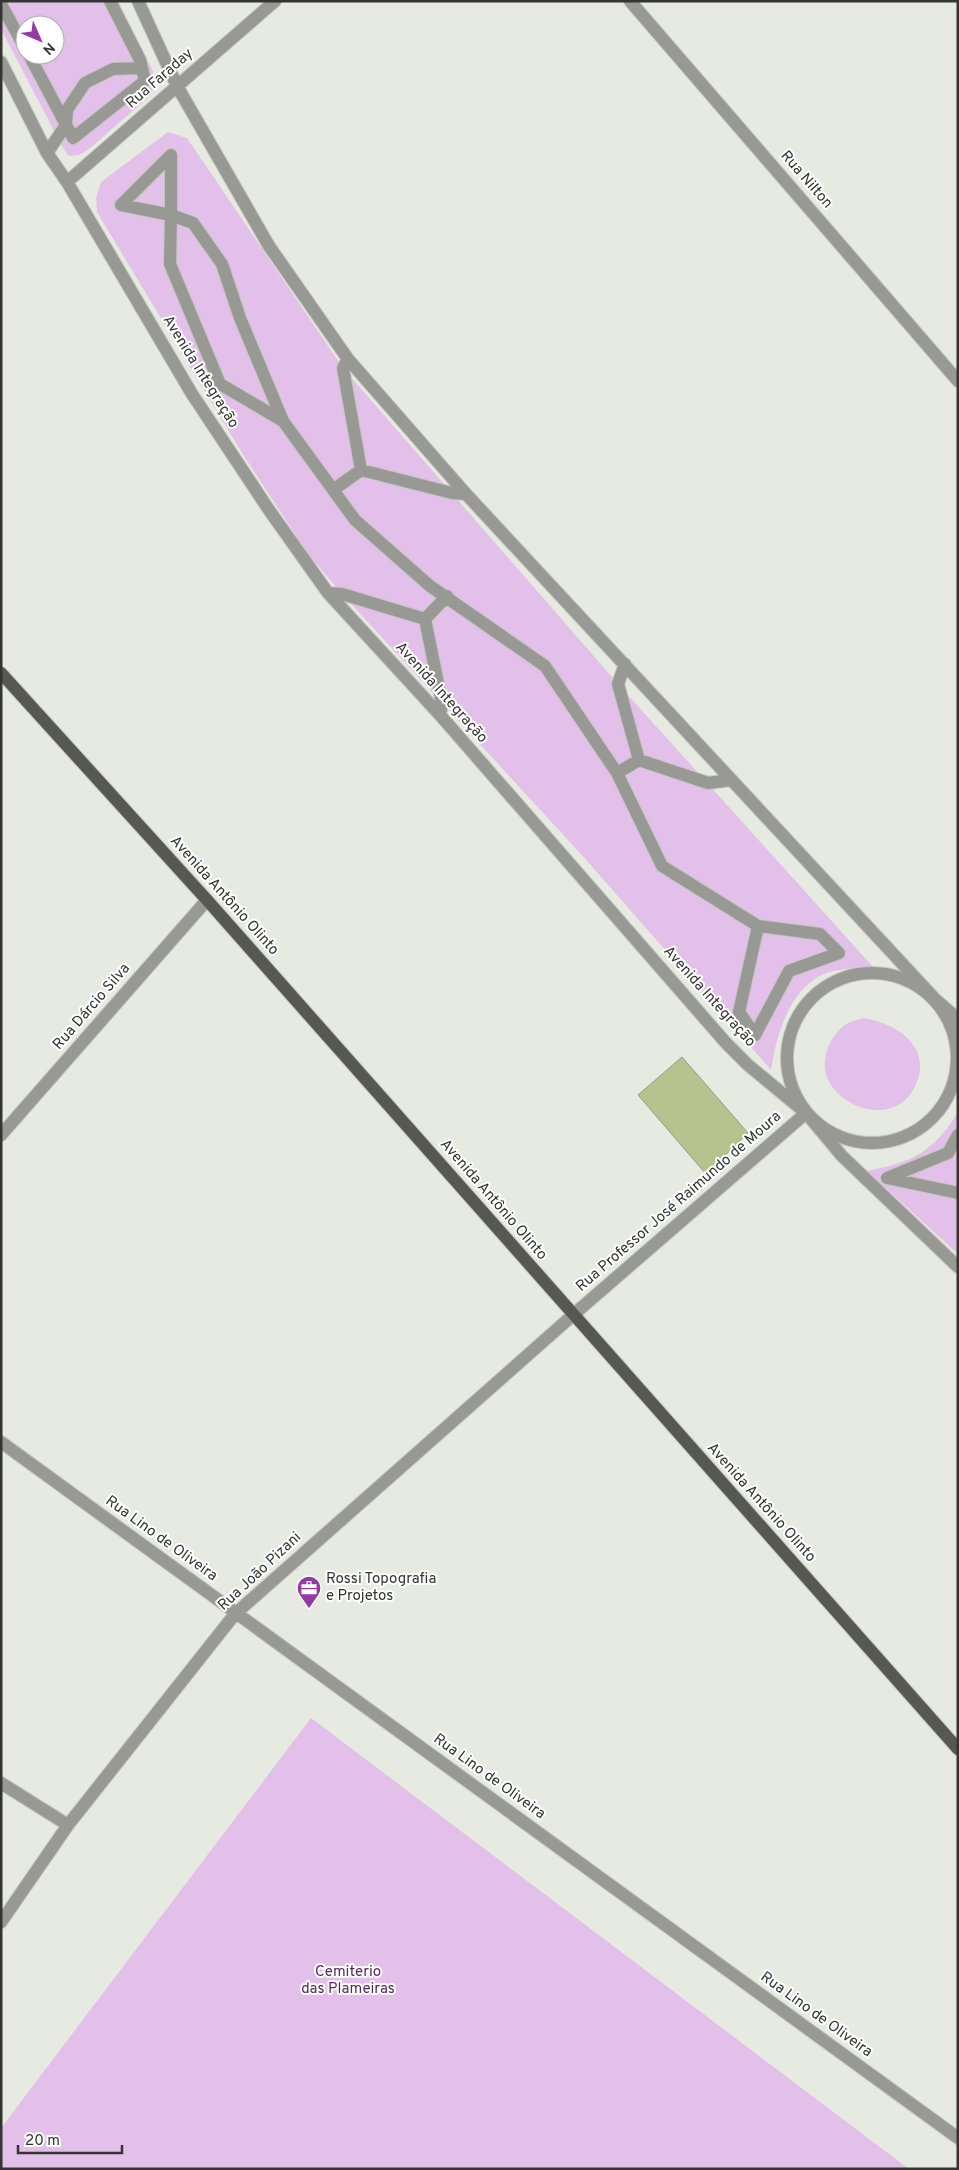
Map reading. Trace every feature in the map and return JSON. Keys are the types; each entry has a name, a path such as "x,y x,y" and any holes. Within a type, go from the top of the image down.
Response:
{"main road":[{"name":"Avenida Antônio Olinto","path":"1,673 208,900 958,1749"}],"street":[{"path":"33,65 73,138 145,80 142,68 110,1"},
{"path":"138,1 177,86 269,246 348,359 466,494 731,780 866,922 935,999 946,1015 954,1033 957,1052 956,1071 951,1090 942,1107 929,1122 913,1133 895,1140 875,1143 856,1142 838,1137 821,1127 806,1113 795,1096 788,1077 786,1057 788,1036 796,1017 808,1000 823,987 841,977 861,972 882,972 902,977 920,986 935,999 958,1019"},
{"name":"Rua Faraday","path":"66,182 276,1"},
{"name":"Rua Nilton","path":"630,1 958,381"},
{"path":"1,4 15,30"},
{"name":"Avenida Integração","path":"1,62 47,153 192,394 269,510 328,593 440,715 726,1043 748,1065 806,1113 849,1163 958,1267"},
{"path":"47,153 66,125 67,110 85,83 113,69 142,68"},
{"path":"283,421 220,384 170,264 171,214 171,155 121,205 171,214 193,223 222,264 240,318 283,421 355,520 430,586 545,666 617,773 662,866 758,926 820,934 839,953 789,971 755,1035 739,1012 758,926"},
{"path":"348,359 343,368 361,470"},
{"path":"333,490 361,470 452,493 466,494"},
{"path":"328,593 342,594 425,619"},
{"path":"425,619 447,596"},
{"path":"425,619 442,703 440,715"},
{"path":"625,664 618,684 639,760"},
{"path":"617,773 639,760 708,783 731,780"},
{"name":"Rua Dárcio Silva","path":"1,1135 208,900"},
{"path":"935,999 958,1006"},
{"name":"Rua Professor José Raimundo de Moura","path":"573,1315 806,1113"},
{"path":"958,1135 948,1153 886,1178 958,1193"},
{"name":"Rua João Pizani","path":"1,1922 68,1825 236,1614 573,1315"},
{"name":"Rua Lino de Oliveira","path":"1,1442 958,2138"},
{"path":"1,1783 68,1825"}],"green space":[{"path":"1,1 118,1 153,71 155,86 150,96 89,149 79,155 69,156 20,65 65,65 65,15 15,15 15,56 1,29"},
{"path":"168,132 187,138 343,368 618,684 874,968 845,969 827,973 803,989 794,1000 781,1028 771,1070 579,852 342,594 308,554 242,453 97,212 96,198 101,182"},
{"path":"863,1018 876,1021 901,1032 917,1051 920,1063 919,1076 913,1090 905,1101 894,1107 882,1110 857,1106 835,1091 828,1080 825,1064 831,1040 848,1023"},
{"path":"958,1112 958,1254 867,1171 897,1164 931,1146 949,1126"},
{"name":"Cemiterio das Plameiras","path":"311,1718 909,2169 1,2169 1,2128"}],"building":[{"path":"682,1057 748,1133 706,1174 638,1095"}],"place":[{"name":"Rossi Topografia e Projetos","path":"309,1609"}]}
